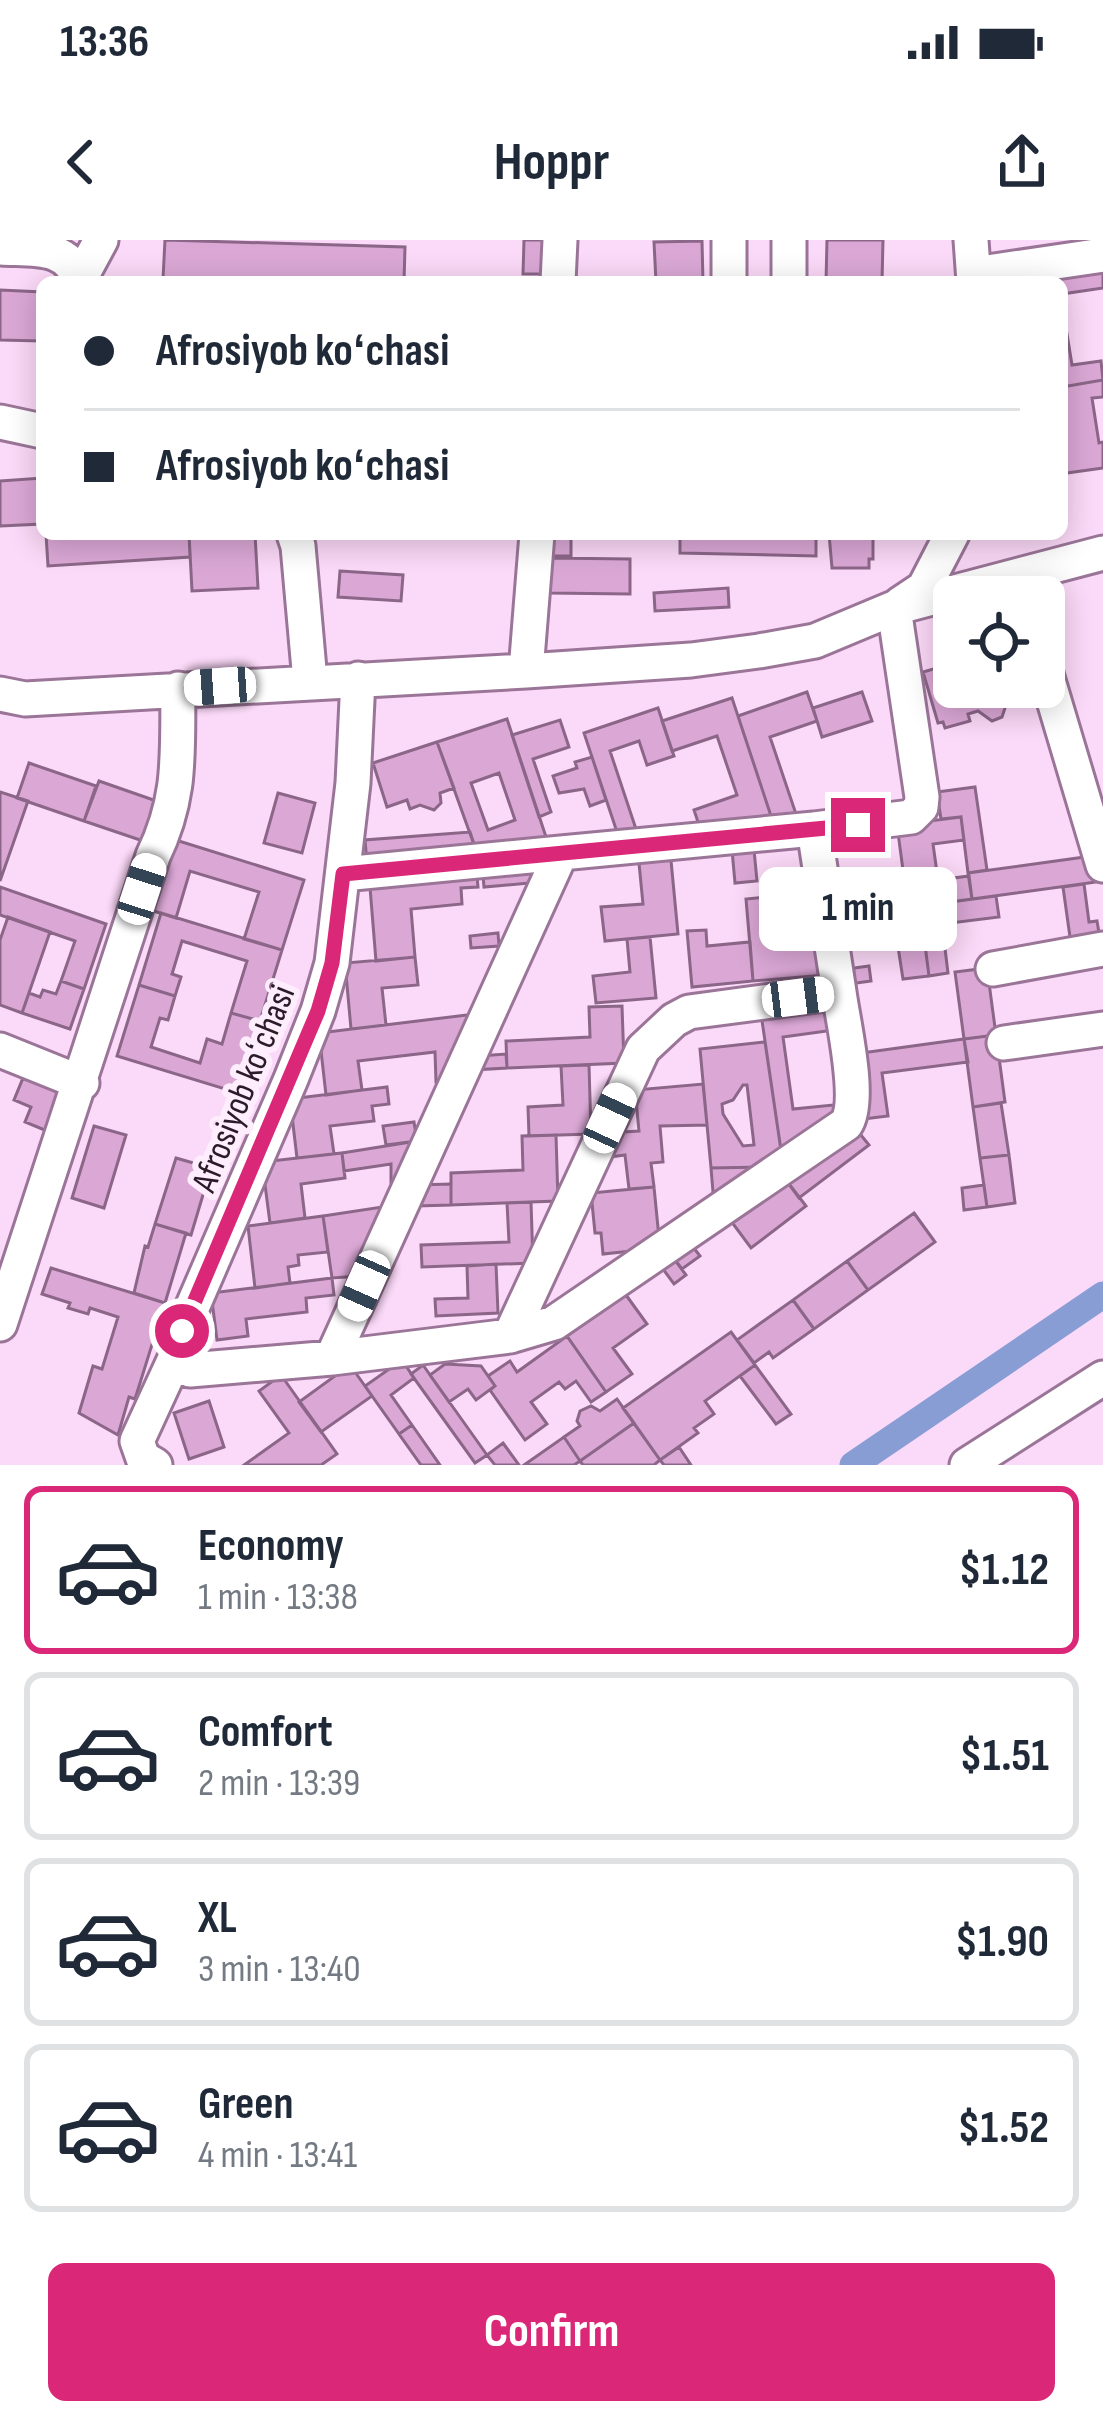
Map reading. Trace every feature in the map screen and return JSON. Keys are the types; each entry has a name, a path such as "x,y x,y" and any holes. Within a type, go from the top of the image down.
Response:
{"street":[{"path":"83,276 101,240"},
{"path":"558,276 560,240"},
{"path":"729,240 729,276"},
{"path":"789,240 789,276"},
{"path":"0,248 63,254 78,276"},
{"path":"973,265 1103,255"},
{"path":"0,422 36,430"},
{"path":"296,540 310,681"},
{"path":"526,671 537,540"},
{"path":"0,694 25,699 526,671 759,651 815,640 894,608 924,588 949,540"},
{"path":"1047,576 1103,553"},
{"path":"894,608 933,602"},
{"path":"343,874 814,830 902,820 917,813 921,778 894,608"},
{"name":"Afrosiyob koʻchasi","path":"154,1465 143,1458 137,1441 318,1011 332,963 353,783 358,679"},
{"path":"0,1324 176,798 178,689"},
{"path":"1056,708 1103,865"},
{"path":"178,1352 184,1366 197,1371 510,1336 554,1323 846,1124 852,1115 852,1096 814,830"},
{"path":"332,1358 561,854"},
{"path":"993,970 1103,949"},
{"path":"510,1336 643,1049 689,1012 839,992"},
{"path":"1004,1043 1103,1029"},
{"path":"0,1050 82,1083"},
{"path":"967,1465 1103,1378"}],"building":[{"path":"165,240 405,247 404,276 163,276"},
{"path":"524,240 546,240 545,274 523,274"},
{"path":"827,240 883,240 882,276 826,276"},
{"path":"702,241 703,276 656,276 654,242"},
{"path":"1103,270 1103,288 1068,293 1064,276"},
{"path":"0,290 36,292 36,341 0,340"},
{"path":"1068,340 1072,365 1101,361 1103,380 1068,386"},
{"path":"1103,380 1103,397 1092,398 1099,443 1103,442 1103,468 1068,473 1068,386"},
{"path":"36,478 36,524 0,526 0,481"},
{"path":"46,540 189,540 190,557 48,566"},
{"path":"189,540 255,540 258,588 192,591"},
{"path":"546,540 571,540 571,556 546,556"},
{"path":"680,540 816,540 816,556 680,553"},
{"path":"830,540 873,540 869,568 832,568"},
{"path":"549,558 630,559 630,594 549,593"},
{"path":"340,571 403,575 401,601 338,597"},
{"path":"728,588 729,607 655,611 654,593"},
{"path":"933,669 933,706 923,672"},
{"path":"807,692 817,721 770,737 796,814 773,822 738,716"},
{"path":"862,692 872,721 822,737 813,708"},
{"path":"732,698 772,819 702,834 694,810 737,795 717,736 672,751 662,721"},
{"path":"658,708 674,756 647,765 639,741 610,751 637,832 619,838 584,733"},
{"path":"934,708 1005,708 1002,717 992,721 978,711 968,714 970,721 945,728 943,722 938,723"},
{"path":"507,719 549,846 477,853 437,742","holes":["499,773 515,820 488,830 471,783"]},
{"path":"560,720 569,747 533,759 551,812 539,817 512,735"},
{"path":"437,742 454,788 440,793 441,803 434,810 420,805 410,809 407,800 387,807 373,763"},
{"path":"592,757 606,800 590,806 584,789 559,793 553,776"},
{"path":"29,763 96,786 84,821 17,798"},
{"path":"99,781 165,804 152,844 84,821"},
{"path":"975,787 987,870 968,873 961,817 941,819 937,792"},
{"path":"0,792 28,801 0,881"},
{"path":"278,793 315,803 302,853 264,843"},
{"path":"961,817 964,840 933,844 938,880 969,876 972,899 908,908 897,825"},
{"path":"470,832 477,853 367,863 365,840"},
{"path":"166,837 304,880 282,950 244,939 259,892 190,871 176,918 144,908"},
{"path":"731,839 754,850 757,881 735,883"},
{"path":"670,850 678,934 605,941 601,907 643,904 638,853"},
{"path":"1092,856 1096,882 972,899 968,873"},
{"path":"539,859 541,882 484,887 482,864"},
{"path":"476,866 478,887 461,888 462,904 411,909 415,957 376,961 369,875"},
{"path":"904,880 908,908 836,918 833,890"},
{"path":"1084,884 1089,922 1097,921 1099,933 1070,937 1063,887"},
{"path":"0,887 106,924 84,989 61,981 75,941 0,915"},
{"path":"996,896 999,917 942,924 948,973 929,976 920,906"},
{"path":"768,897 772,940 823,935 826,975 753,981 746,899"},
{"path":"920,906 929,976 903,979 896,934 840,942 836,918"},
{"path":"161,913 282,950 260,1021 231,1013 247,961 182,941 172,974 181,977 175,996 139,985"},
{"path":"8,917 50,932 22,1013 0,1005 0,940"},
{"path":"706,930 707,946 750,942 753,981 692,987 687,931"},
{"path":"498,933 499,946 471,948 470,936"},
{"path":"650,937 656,998 596,1003 593,976 630,972 627,939"},
{"path":"415,957 418,985 382,988 386,1025 351,1029 345,963"},
{"path":"869,966 871,981 849,984 847,969"},
{"path":"987,968 996,1035 964,1039 955,972"},
{"path":"61,981 84,989 70,1029 22,1013 29,993 56,994"},
{"path":"139,985 175,996 168,1020 160,1018 151,1047 200,1063 207,1039 222,1044 231,1013 260,1021 238,1093 117,1056"},
{"path":"829,997 834,1030 783,1037 793,1109 833,1105 838,1120 782,1157 760,1007"},
{"path":"622,1006 624,1063 507,1068 506,1041 590,1037 589,1007"},
{"path":"475,1014 450,1081 436,1082 435,1052 358,1061 362,1090 326,1095 319,1033"},
{"path":"996,1035 1005,1102 973,1107 964,1039"},
{"path":"964,1039 968,1062 882,1073 888,1116 863,1119 854,1054"},
{"path":"765,1042 782,1157 767,1167 711,1168 700,1049","holes":["747,1085 754,1145 743,1146 722,1104"]},
{"path":"506,1054 507,1068 471,1070 479,1056"},
{"path":"589,1065 591,1134 529,1136 528,1107 563,1105 561,1066"},
{"path":"23,1078 63,1094 47,1131 25,1122 31,1107 14,1100"},
{"path":"703,1084 707,1125 660,1126 663,1162 651,1163 654,1187 629,1189 625,1155 603,1158 607,1146 623,1132 639,1131 635,1090"},
{"path":"387,1087 389,1104 372,1106 374,1121 330,1126 334,1154 297,1158 290,1099"},
{"path":"1001,1103 1009,1155 980,1158 973,1107"},
{"path":"414,1122 417,1141 386,1145 383,1126"},
{"path":"852,1124 869,1145 799,1198 783,1176"},
{"path":"94,1126 126,1135 104,1208 72,1198"},
{"path":"556,1135 558,1201 451,1205 451,1173 523,1170 522,1136"},
{"path":"417,1141 397,1181 391,1182 391,1164 344,1171 342,1153"},
{"path":"342,1153 345,1178 301,1184 305,1218 270,1223 262,1162"},
{"path":"1009,1155 1015,1203 987,1207 980,1158"},
{"path":"176,1158 211,1168 191,1235 155,1224"},
{"path":"767,1167 714,1204 711,1168"},
{"path":"783,1176 806,1206 751,1248 728,1217"},
{"path":"451,1184 451,1205 416,1206 415,1185"},
{"path":"984,1185 987,1207 964,1210 962,1188"},
{"path":"654,1187 660,1248 603,1254 601,1233 595,1233 591,1193"},
{"path":"531,1202 533,1263 422,1267 421,1245 509,1242 507,1203"},
{"path":"382,1207 360,1276 332,1278 323,1216"},
{"path":"914,1213 935,1242 868,1290 847,1261"},
{"path":"323,1216 328,1252 298,1255 299,1265 288,1267 290,1283 255,1288 248,1226"},
{"path":"155,1224 186,1233 165,1303 134,1293"},
{"path":"690,1243 700,1256 682,1269 672,1256"},
{"path":"672,1256 686,1275 674,1284 660,1265"},
{"path":"847,1261 868,1290 814,1329 793,1300"},
{"path":"496,1264 498,1313 436,1316 435,1299 468,1298 467,1266"},
{"path":"51,1268 165,1303 135,1399 129,1397 118,1435 79,1413 93,1366 102,1369 118,1317 90,1308 88,1314 68,1308 70,1303 42,1294"},
{"path":"332,1278 334,1295 306,1298 307,1312 246,1319 248,1336 217,1340 211,1293"},
{"path":"626,1295 647,1324 613,1348 632,1374 606,1392 567,1336"},
{"path":"793,1300 814,1329 773,1358 769,1352 754,1363 737,1340"},
{"path":"731,1332 755,1365 705,1401 714,1414 694,1428 698,1433 660,1460 623,1408"},
{"path":"567,1336 606,1392 591,1402 576,1381 565,1389 559,1382 531,1402 547,1424 525,1440 490,1390 495,1386 488,1376 510,1361 517,1372"},
{"path":"402,1360 414,1378 391,1395 412,1425 399,1434 365,1386"},
{"path":"445,1364 481,1366 495,1386 476,1400 468,1389 449,1402 430,1375"},
{"path":"350,1365 372,1396 321,1432 299,1402"},
{"path":"423,1365 487,1455 475,1463 411,1374"},
{"path":"755,1365 791,1414 776,1424 740,1376"},
{"path":"281,1375 337,1454 321,1465 244,1465 289,1433 259,1391"},
{"path":"617,1399 634,1423 580,1461 564,1437 580,1426 580,1411 591,1406 600,1411"},
{"path":"209,1401 224,1447 189,1459 174,1413"},
{"path":"634,1423 660,1460 654,1465 583,1465 580,1461"},
{"path":"412,1425 440,1465 421,1465 399,1434"},
{"path":"564,1437 580,1461 524,1465"},
{"path":"503,1443 519,1465 495,1465 487,1455"},
{"path":"679,1447 691,1465 664,1465 660,1460"}],"waterway":[{"path":"853,1465 1103,1295"}],"route":[{"path":"182,1331 318,1011 332,963 343,874 858,825"}]}
